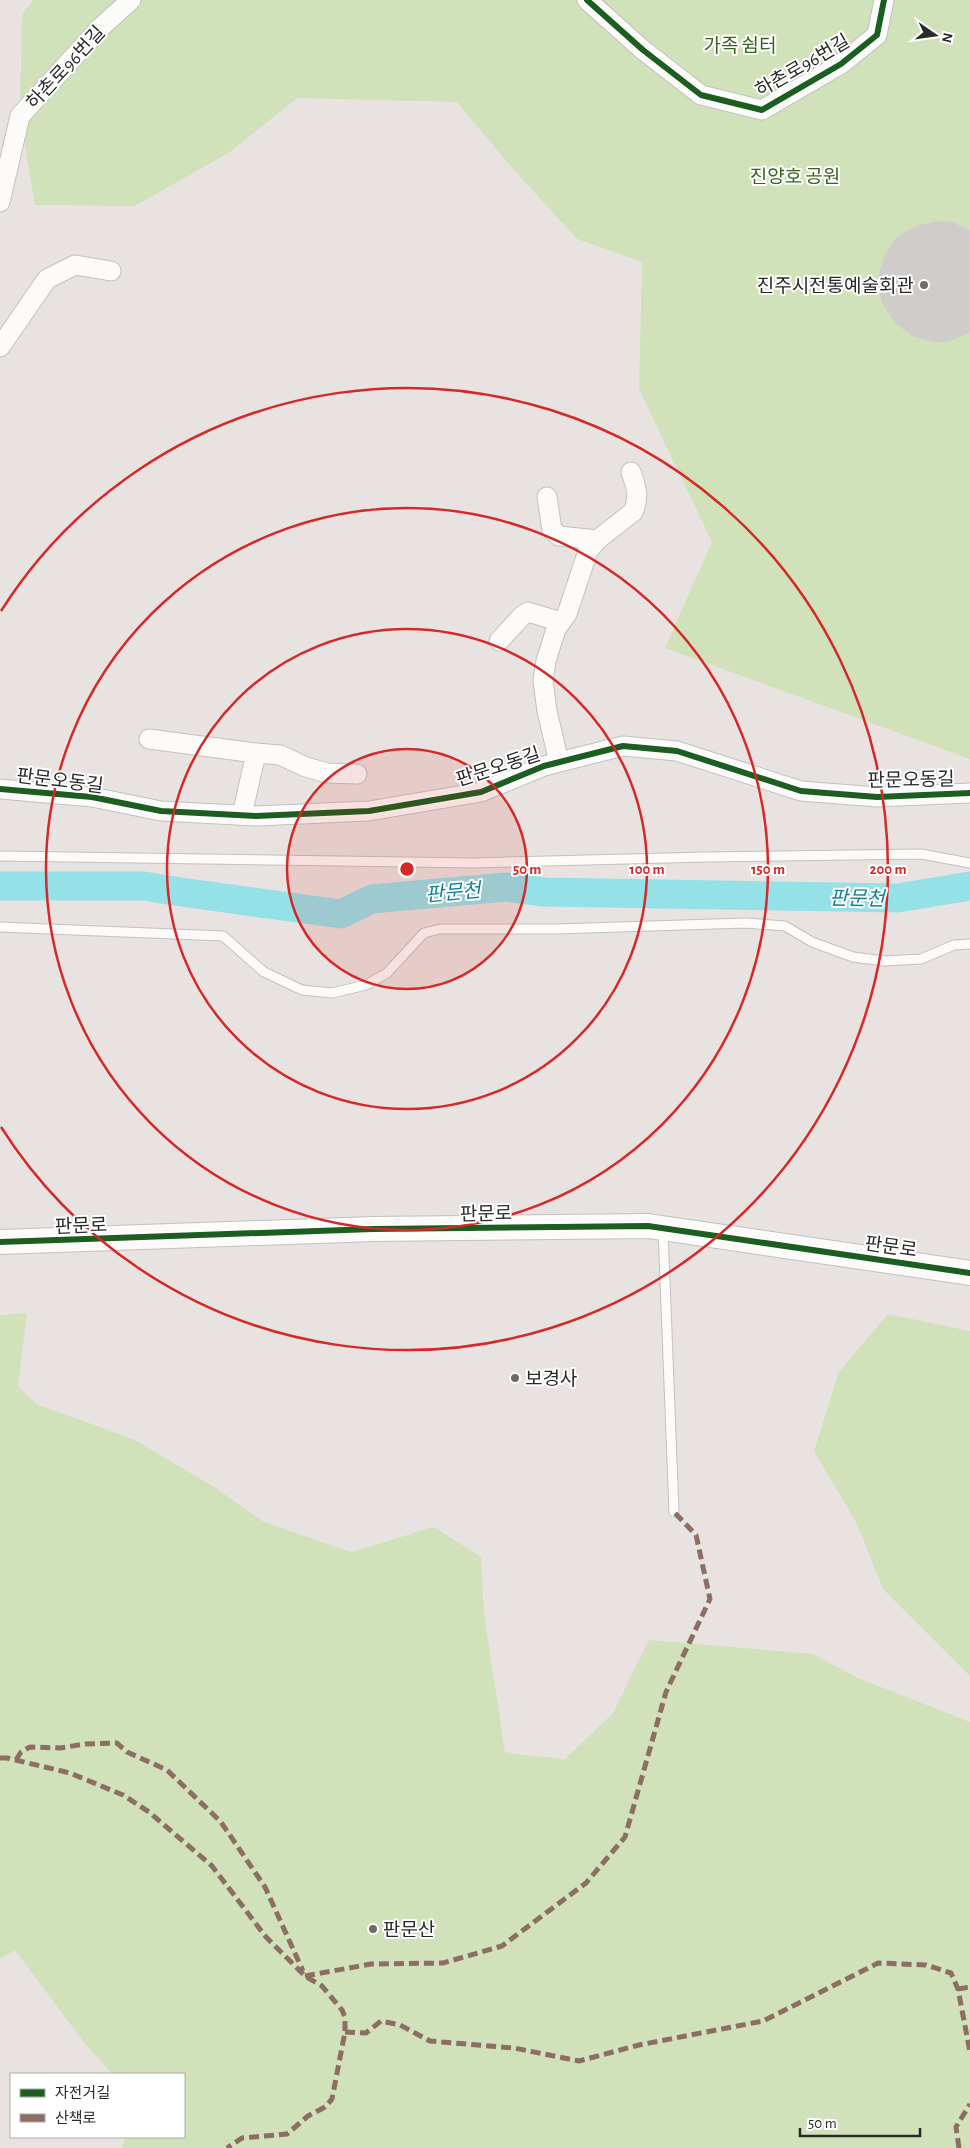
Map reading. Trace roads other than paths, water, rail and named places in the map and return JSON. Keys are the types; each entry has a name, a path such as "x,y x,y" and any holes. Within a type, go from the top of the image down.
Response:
{"street":[{"name":"하촌로96번길","path":"0,202 20,116 100,28 131,0"},
{"name":"하촌로96번길","path":"587,0 643,50 701,95 762,110 840,64 877,35 884,0"},
{"path":"0,347 47,279 75,265 111,271"},
{"path":"559,762 547,711 543,681 546,661 556,629 567,614 588,551 597,540 633,512 638,492 631,472"},
{"path":"547,497 552,530 560,536 597,540"},
{"path":"499,641 528,612 561,622"},
{"path":"149,739 280,755 306,768 327,773 357,774"},
{"name":"판문오동길","path":"0,788 92,797 161,811 242,815 369,811 481,792 544,766 623,746 677,751 801,791 877,797 970,793"},
{"path":"242,815 256,753"},
{"name":"판문로","path":"0,1242 373,1229 648,1226 970,1273"}],"lane":[{"path":"0,856 474,863 921,854 970,863"},
{"path":"0,927 223,936 264,972 302,990 332,994 366,985 387,973 424,932 440,929 556,929 746,923 785,926 812,942 853,957 884,961 921,959 954,945 970,944"},
{"path":"663,1229 674,1512"}],"waterway":[{"name":"판문천","path":"0,886 144,886 341,914 372,899 506,887 545,892 897,898 970,886"}],"place":[{"name":"진주시전통예술회관","path":"924,285"},
{"name":"보경사","path":"515,1378"},
{"name":"판문산","path":"373,1929"}],"park label":[{"name":"가족 쉼터","path":"740,45"},
{"name":"진양호 공원","path":"795,176"}]}
